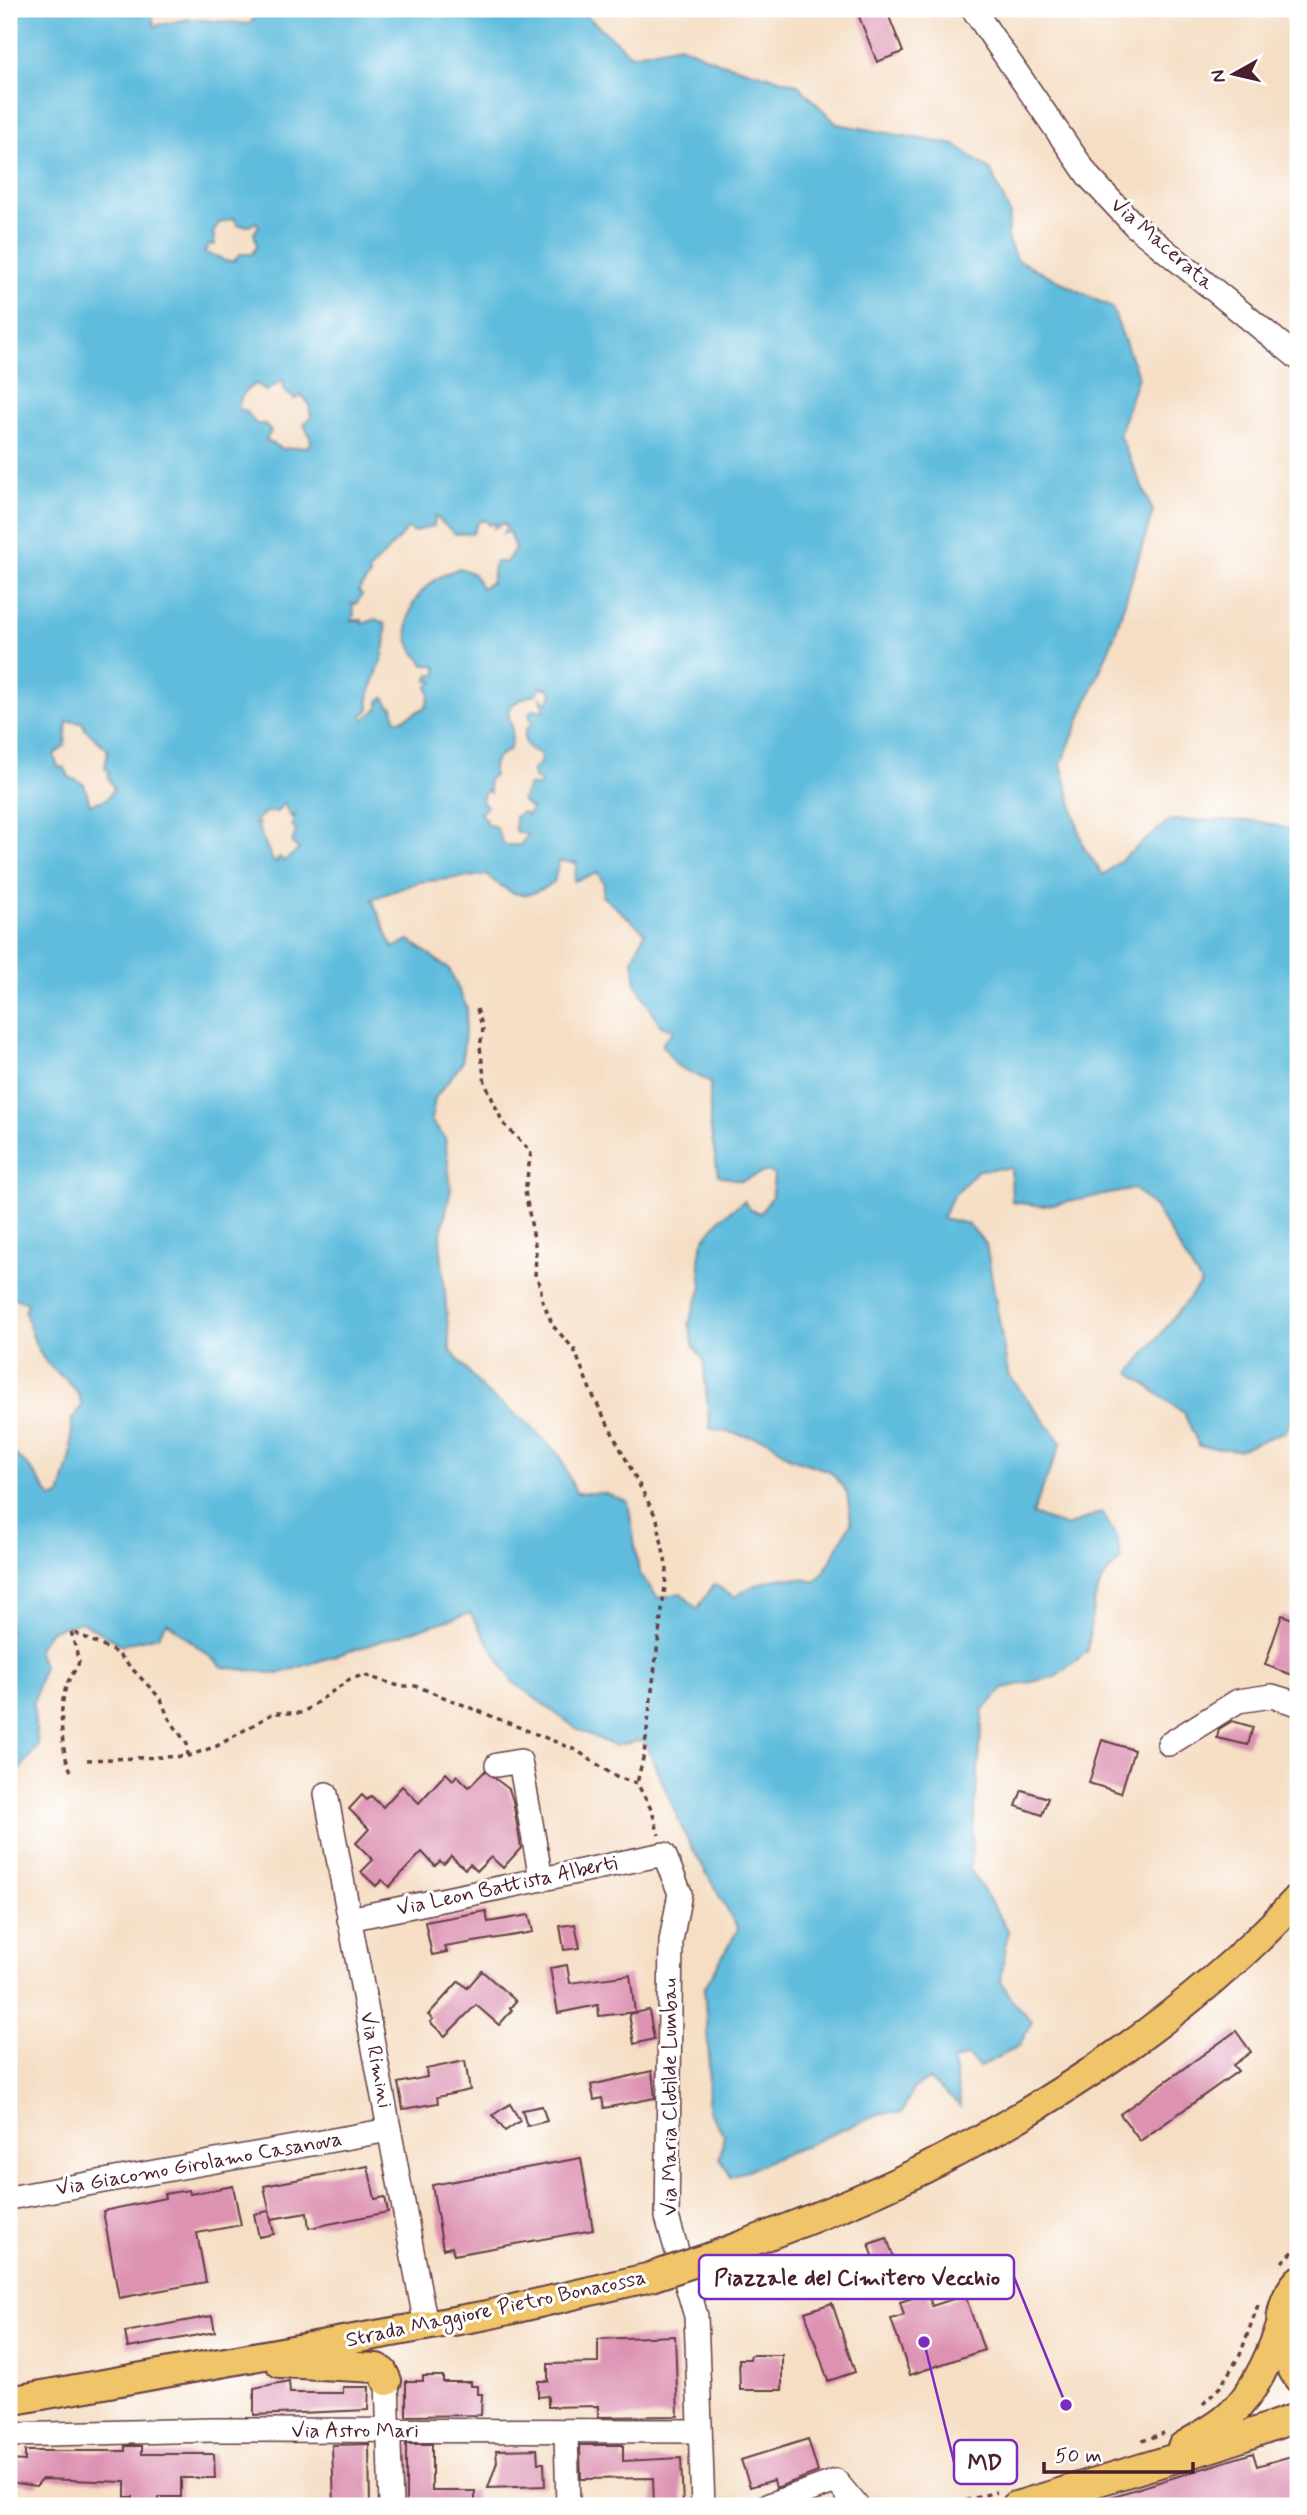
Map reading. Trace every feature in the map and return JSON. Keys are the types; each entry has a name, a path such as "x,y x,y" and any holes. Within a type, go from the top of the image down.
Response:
{"main road":[{"name":"Strada Maggiore Pietro Bonacossa","path":"9,2401 510,2310 651,2277 818,2216 921,2170 1016,2117 1104,2062 1178,2007 1264,1935 1298,1898"},
{"path":"1157,2463 1228,2416 1258,2379 1272,2355 1281,2325 1289,2273"},
{"path":"1281,2325 1282,2346 1289,2365 1298,2378"},
{"path":"235,2360 377,2368 383,2372 387,2381"},
{"path":"1016,2506 1219,2445 1298,2417"}],"street":[{"name":"Via Macerata","path":"973,9 1089,177 1135,226 1298,358"},
{"path":"1169,1744 1238,1701 1272,1696 1298,1704"},
{"path":"497,1765 520,1761 541,1879"},
{"name":"Via Rimini","path":"326,1794 426,2325"},
{"name":"Via Leon Battista Alberti","path":"349,1919 664,1854"},
{"name":"Via Maria Clotilde Lumbau","path":"664,1854 680,1893 671,1941 667,2217 696,2316 703,2506"},
{"name":"Via Giacomo Girolamo Casanova","path":"9,2198 389,2130"},
{"path":"387,2381 391,2506"},
{"name":"Via Astro Mari","path":"9,2435 700,2431"},
{"path":"566,2433 568,2506"},
{"path":"766,2506 836,2481 858,2506"}],"path":[{"path":"477,1009 483,1029 480,1047 485,1083 503,1124 531,1152 525,1191 536,1250 535,1277 541,1285 541,1297 553,1326 575,1349 591,1392 657,1519 667,1570 644,1754 637,1783 652,1811 664,1854"},
{"path":"71,1771 65,1760 62,1720 68,1681 79,1662 71,1631 117,1653 161,1699 168,1717 187,1744 188,1756"},
{"path":"87,1760 188,1756 216,1746 274,1713 302,1713 350,1679 364,1675 398,1686 416,1686 576,1750 616,1777 637,1783"},
{"path":"1289,2273 1298,2247"},
{"path":"1201,2406 1220,2386 1240,2355 1251,2319 1263,2294"}],"water":[{"path":"9,9 151,9 154,26 189,19 250,24 259,9 579,9 631,55 680,45 718,62 797,84 837,124 955,145 991,171 1010,214 1007,238 1016,259 1112,308 1138,376 1119,435 1153,511 1114,637 1061,764 1083,846 1103,875 1170,820 1257,821 1298,831 1298,1407 1286,1431 1238,1450 1199,1446 1184,1413 1130,1373 1201,1283 1155,1208 1135,1189 1044,1206 1012,1202 1011,1168 978,1170 953,1196 942,1218 968,1224 986,1244 1008,1374 1061,1443 1032,1514 1067,1527 1101,1512 1117,1537 1121,1560 1104,1579 1094,1601 1088,1651 1054,1677 1004,1688 983,1710 970,1869 1008,1930 1001,1981 1015,2004 1032,2021 1020,2045 980,2067 967,2056 953,2061 961,2107 929,2079 913,2089 902,2113 882,2113 731,2177 720,2158 724,2134 708,2111 709,2058 704,1989 738,1929 686,1837 644,1740 614,1746 577,1729 513,1682 470,1613 278,1674 223,1667 167,1622 158,1636 122,1645 82,1622 51,1630 37,1649 43,1666 33,1705 38,1746 9,1783 9,1449 31,1469 51,1498 60,1496 71,1456 72,1419 82,1405 75,1389 40,1353 25,1311 28,1303 9,1296","holes":["234,218 238,225 249,226 256,222 259,226 254,233 257,245 252,254 240,254 234,261 224,261 204,253 209,245 215,245 213,233 219,223","283,380 284,391 295,399 302,395 309,404 311,418 304,424 311,439 310,446 282,449 266,440 271,431 264,424 256,424 245,410 239,410 243,394 256,384 266,391","435,516 455,534 473,533 478,522 486,520 489,525 496,523 494,528 503,523 507,527 503,533 509,532 515,549 506,562 495,562 491,583 481,588 474,574 460,568 438,578 421,593 410,612 408,637 424,665 434,665 437,668 437,675 429,675 428,681 434,682 427,687 430,693 426,707 400,721 395,719 393,707 389,706 384,697 379,701 379,708 364,719 362,715 369,709 371,691 382,660 385,624 376,619 362,624 362,620 351,620 354,614 352,603 356,604 362,595 358,591 370,576 369,571 408,528 413,532 434,526","539,688 548,688 552,694 548,702 541,698 545,711 534,709 529,713 532,725 526,729 524,738 532,750 541,754 540,763 532,771 535,779 541,781 540,786 528,786 522,800 531,809 528,815 522,812 515,817 515,831 528,835 520,845 504,845 496,827 486,824 486,819 480,814 487,806 481,801 486,790 490,793 488,780 494,776 495,760 509,750 512,738 509,709 522,699 538,693","67,721 83,723 85,729 108,750 105,769 110,772 108,777 114,789 107,799 90,804 84,784 69,777 65,768 58,767 54,755 65,745","284,803 291,817 295,815 292,826 296,830 292,843 299,850 284,861 279,857 276,863 273,861 259,830 259,823 255,825 254,822 266,812 277,812","559,861 577,863 574,881 598,873 604,884 602,896 645,932 633,959 636,984 661,1026 674,1030 662,1044 676,1065 710,1082 710,1124 718,1175 741,1181 767,1171 774,1175 772,1197 760,1213 750,1210 744,1201 721,1218 703,1241 699,1259 702,1287 689,1323 694,1347 703,1359 710,1429 768,1440 791,1458 830,1471 847,1492 851,1523 831,1561 815,1582 784,1578 763,1582 735,1597 714,1584 697,1609 681,1593 658,1598 639,1572 628,1502 604,1493 576,1493 560,1456 525,1421 485,1392 450,1350 440,1239 451,1188 445,1138 431,1121 435,1098 462,1063 467,1008 449,969 409,940 393,948 372,899 419,882 486,875 504,888 519,894 526,895 554,882"]}],"building":[{"path":"856,9 886,9 903,52 877,62"},
{"path":"1282,1615 1298,1621 1298,1677 1265,1665"},
{"path":"1232,1721 1253,1727 1248,1745 1217,1738 1219,1729"},
{"path":"1102,1740 1134,1750 1121,1793 1089,1783"},
{"path":"485,1771 509,1789 513,1801 521,1848 503,1868 491,1857 477,1871 470,1864 465,1869 451,1856 444,1864 440,1861 435,1866 422,1852 389,1887 382,1880 376,1886 361,1872 373,1860 356,1843 369,1829 349,1809 362,1795 367,1800 371,1796 383,1807 402,1786 419,1803 446,1773 453,1780 457,1775 469,1787"},
{"path":"1022,1790 1048,1798 1042,1815 1016,1806"},
{"path":"486,1911 488,1922 529,1915 533,1932 445,1947 447,1952 432,1955 425,1922"},
{"path":"575,1924 580,1948 564,1950 560,1926"},
{"path":"567,1965 570,1983 630,1975 635,2012 599,2016 598,2005 558,2013 550,1968"},
{"path":"482,1971 516,2001 510,2008 512,2010 499,2025 476,2005 445,2036 430,2022 433,2019 428,2015 459,1981 467,1988"},
{"path":"649,2010 654,2039 634,2044 629,2014"},
{"path":"1236,2031 1251,2052 1233,2065 1238,2071 1140,2141 1120,2114"},
{"path":"465,2061 470,2090 437,2097 438,2103 403,2109 398,2083 427,2077 426,2069"},
{"path":"652,2071 655,2098 604,2108 602,2098 594,2100 591,2085"},
{"path":"510,2104 520,2121 505,2131 493,2115"},
{"path":"542,2106 547,2121 527,2126 522,2110"},
{"path":"581,2158 593,2230 454,2255 452,2247 443,2249 432,2185"},
{"path":"368,2166 375,2199 385,2197 388,2212 309,2228 307,2213 271,2219 264,2186"},
{"path":"233,2186 241,2225 197,2233 206,2282 119,2298 103,2211 165,2198 164,2194 189,2190 190,2194"},
{"path":"269,2211 274,2234 259,2237 254,2214"},
{"path":"887,2238 898,2270 880,2276 869,2244"},
{"path":"928,2293 932,2306 965,2295 984,2350 910,2375 891,2319 904,2315 900,2302"},
{"path":"832,2303 855,2372 828,2381 805,2312"},
{"path":"212,2316 215,2332 128,2348 125,2332"},
{"path":"675,2336 678,2416 598,2417 598,2406 548,2407 548,2396 538,2397 538,2381 548,2381 548,2364 598,2363 598,2339"},
{"path":"751,2355 782,2355 782,2390 740,2390 739,2359 750,2359"},
{"path":"423,2376 443,2376 443,2382 471,2382 471,2386 478,2386 478,2394 482,2394 481,2415 406,2416 406,2381 423,2381"},
{"path":"289,2381 290,2393 343,2393 343,2387 369,2387 368,2410 254,2415 254,2388"},
{"path":"808,2439 818,2472 776,2488 774,2480 750,2487 741,2460"},
{"path":"369,2444 370,2506 334,2506 332,2445"},
{"path":"406,2444 432,2444 432,2491 475,2491 475,2506 406,2506"},
{"path":"580,2445 623,2445 623,2461 681,2458 683,2506 654,2506 653,2478 581,2479"},
{"path":"125,2446 142,2446 142,2454 214,2454 215,2478 181,2478 181,2497 159,2497 159,2505 133,2505 133,2497 125,2497 125,2482 42,2479 36,2486 9,2482 9,2460 25,2461 25,2451 125,2451"},
{"path":"537,2449 538,2463 544,2463 545,2486 488,2488 497,2462 496,2450"},
{"path":"1253,2453 1257,2466 1298,2454 1298,2506 1092,2506 1091,2503"}],"place":[{"name":"MD","path":"924,2342"},
{"name":"Piazzale del Cimitero Vecchio","path":"1066,2405"}]}
